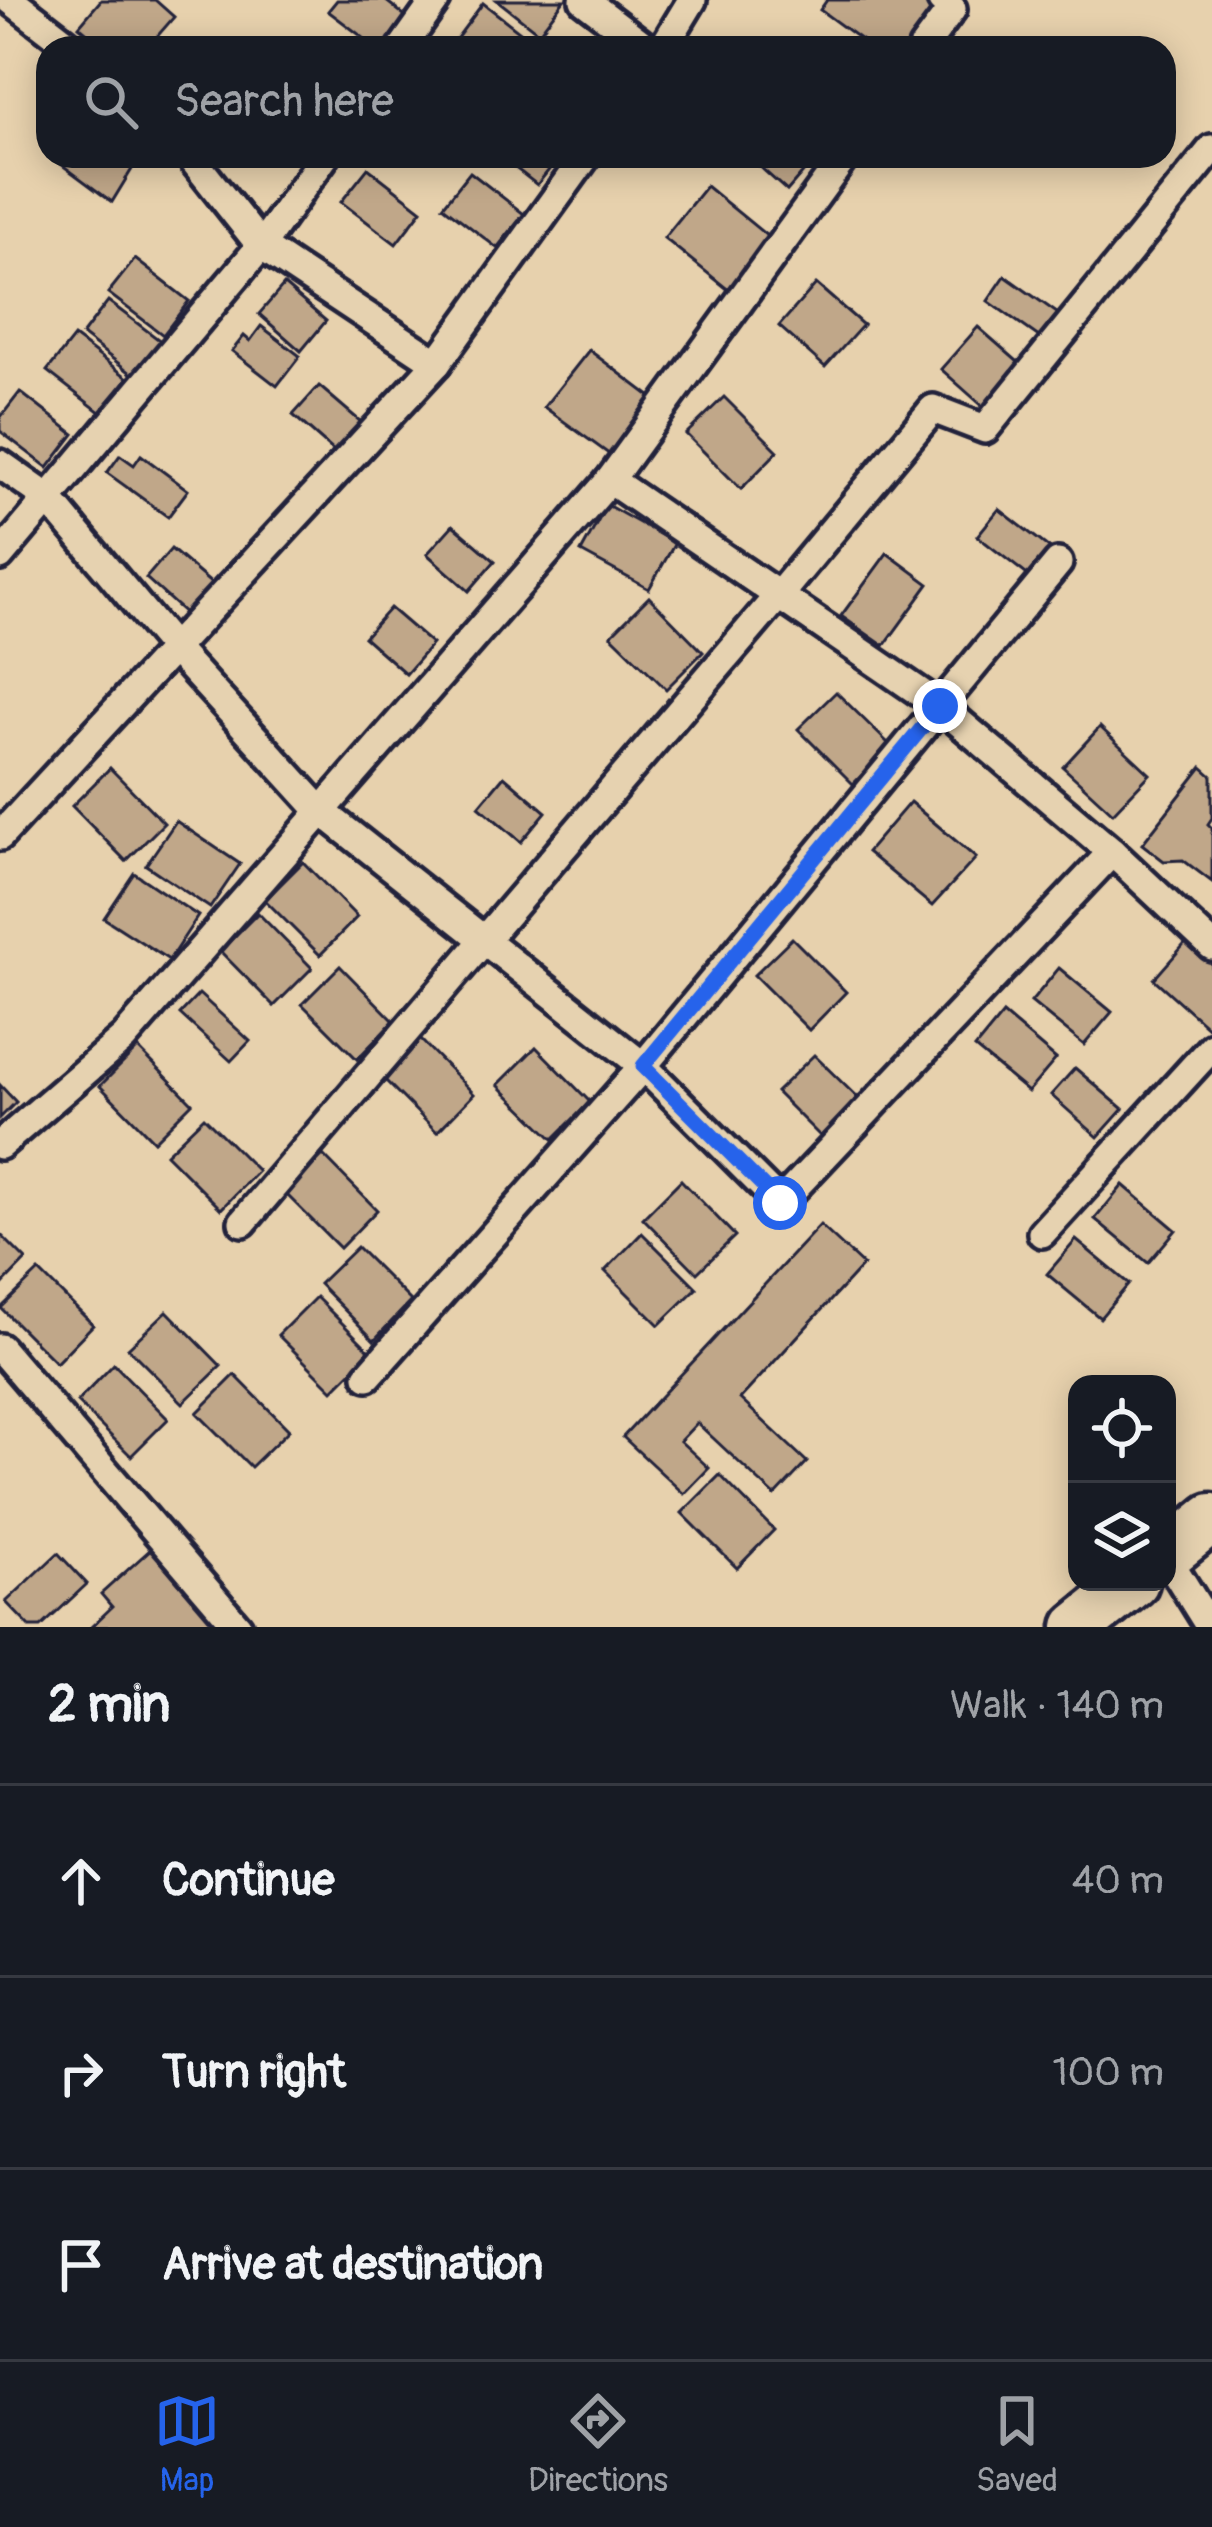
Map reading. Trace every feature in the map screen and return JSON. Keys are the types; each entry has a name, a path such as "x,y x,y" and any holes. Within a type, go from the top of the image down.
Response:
{"highway":[{"path":"1176,1549 1212,1518"},
{"path":"1078,1627 1123,1591"}],"street":[{"path":"11,0 58,36"},
{"path":"410,36 436,0"},
{"path":"584,0 631,36"},
{"path":"670,36 692,0"},
{"path":"932,36 952,9 943,0"},
{"path":"243,1222 933,410 985,428 1212,149"},
{"path":"199,168 261,246 436,363"},
{"path":"0,556 261,246 316,168"},
{"path":"0,836 436,363 577,168"},
{"path":"0,1145 124,1038 610,479 835,168"},
{"path":"0,464 48,498 175,650 320,810 643,1066 780,1203 1112,852"},
{"path":"610,479 940,706 1112,852 1212,946"},
{"path":"368,1376 643,1066 1058,563"},
{"path":"1042,1233 1212,1047"},
{"path":"0,1348 238,1627"},
{"path":"1176,1572 1210,1627"}],"building":[{"path":"101,0 155,0 174,17 157,36 91,36 79,26"},
{"path":"337,0 385,0 408,18 394,36 361,36 328,11"},
{"path":"497,0 564,0 539,33"},
{"path":"827,0 926,0 938,9 919,36 856,36 820,10"},
{"path":"483,3 525,36 458,36"},
{"path":"66,168 133,168 112,202"},
{"path":"368,168 422,210 396,244 341,202"},
{"path":"515,168 550,168 537,185"},
{"path":"761,168 807,168 787,191"},
{"path":"470,172 524,214 497,248 443,206"},
{"path":"706,186 778,245 736,296 664,238"},
{"path":"135,259 189,301 163,335 108,293"},
{"path":"1005,276 1064,318 1046,342 988,301"},
{"path":"816,284 863,325 825,367 779,326"},
{"path":"284,285 326,321 301,351 259,314"},
{"path":"108,301 162,342 136,377 82,335"},
{"path":"261,326 300,356 277,386 232,351 244,336 250,341"},
{"path":"978,327 1025,368 987,410 941,369"},
{"path":"74,337 128,378 101,413 47,371"},
{"path":"589,350 663,406 617,460 544,407"},
{"path":"319,386 361,422 335,452 293,415"},
{"path":"20,392 74,434 48,468 0,431 0,418"},
{"path":"724,397 778,451 741,489 686,434"},
{"path":"120,455 134,465 141,455 188,490 168,517 107,473"},
{"path":"607,505 675,543 649,589 581,552"},
{"path":"999,509 1057,554 1035,581 977,536"},
{"path":"453,525 495,561 469,591 427,554"},
{"path":"171,549 213,585 187,615 146,578"},
{"path":"887,553 929,584 884,646 841,616"},
{"path":"649,597 703,652 666,689 611,635"},
{"path":"390,608 432,644 406,674 364,637"},
{"path":"836,692 891,746 853,784 798,729"},
{"path":"1100,727 1150,774 1113,813 1063,767"},
{"path":"1202,767 1212,776 1208,824 1212,828 1212,882 1183,860 1164,861 1142,844"},
{"path":"110,768 164,823 126,861 72,806"},
{"path":"504,776 546,812 521,842 479,806"},
{"path":"910,802 976,858 932,906 867,852"},
{"path":"176,821 240,864 210,908 146,865"},
{"path":"303,862 357,917 320,955 265,900"},
{"path":"134,873 198,916 169,960 104,918"},
{"path":"258,913 312,968 274,1006 220,951"},
{"path":"792,938 846,992 809,1030 754,975"},
{"path":"1189,939 1212,959 1211,1030 1154,979"},
{"path":"340,966 394,1021 357,1059 302,1004"},
{"path":"1059,968 1112,1012 1084,1045 1031,1002"},
{"path":"199,994 250,1041 231,1061 180,1014"},
{"path":"1003,1014 1056,1059 1028,1092 975,1048"},
{"path":"420,1039 474,1094 437,1132 382,1077"},
{"path":"536,1047 590,1102 553,1139 498,1085"},
{"path":"138,1048 192,1103 154,1141 100,1086"},
{"path":"814,1055 869,1109 831,1147 776,1092"},
{"path":"1075,1068 1123,1109 1098,1137 1051,1095"},
{"path":"0,1085 16,1102 0,1118"},
{"path":"204,1117 258,1171 221,1209 166,1154"},
{"path":"323,1155 377,1210 340,1248 285,1193"},
{"path":"681,1180 735,1236 697,1273 643,1218"},
{"path":"1123,1185 1176,1230 1148,1263 1095,1219"},
{"path":"820,1225 863,1265 740,1399 807,1462 775,1496 697,1423 680,1441 709,1468 684,1494 623,1437"},
{"path":"642,1233 697,1288 659,1325 605,1271"},
{"path":"0,1234 26,1260 0,1287"},
{"path":"1076,1240 1129,1284 1100,1318 1047,1274"},
{"path":"357,1247 411,1301 374,1340 319,1284"},
{"path":"39,1271 93,1325 56,1363 1,1308"},
{"path":"316,1297 371,1352 333,1390 278,1335"},
{"path":"167,1311 221,1366 183,1403 128,1348"},
{"path":"114,1364 168,1419 131,1456 77,1402"},
{"path":"235,1375 289,1430 251,1467 197,1413"},
{"path":"720,1475 774,1530 737,1568 682,1513"},
{"path":"152,1548 225,1627 91,1627 112,1607 101,1594"},
{"path":"58,1553 87,1584 41,1627 30,1627 6,1602"}],"route":[{"path":"780,1203 643,1066 940,706"}]}
